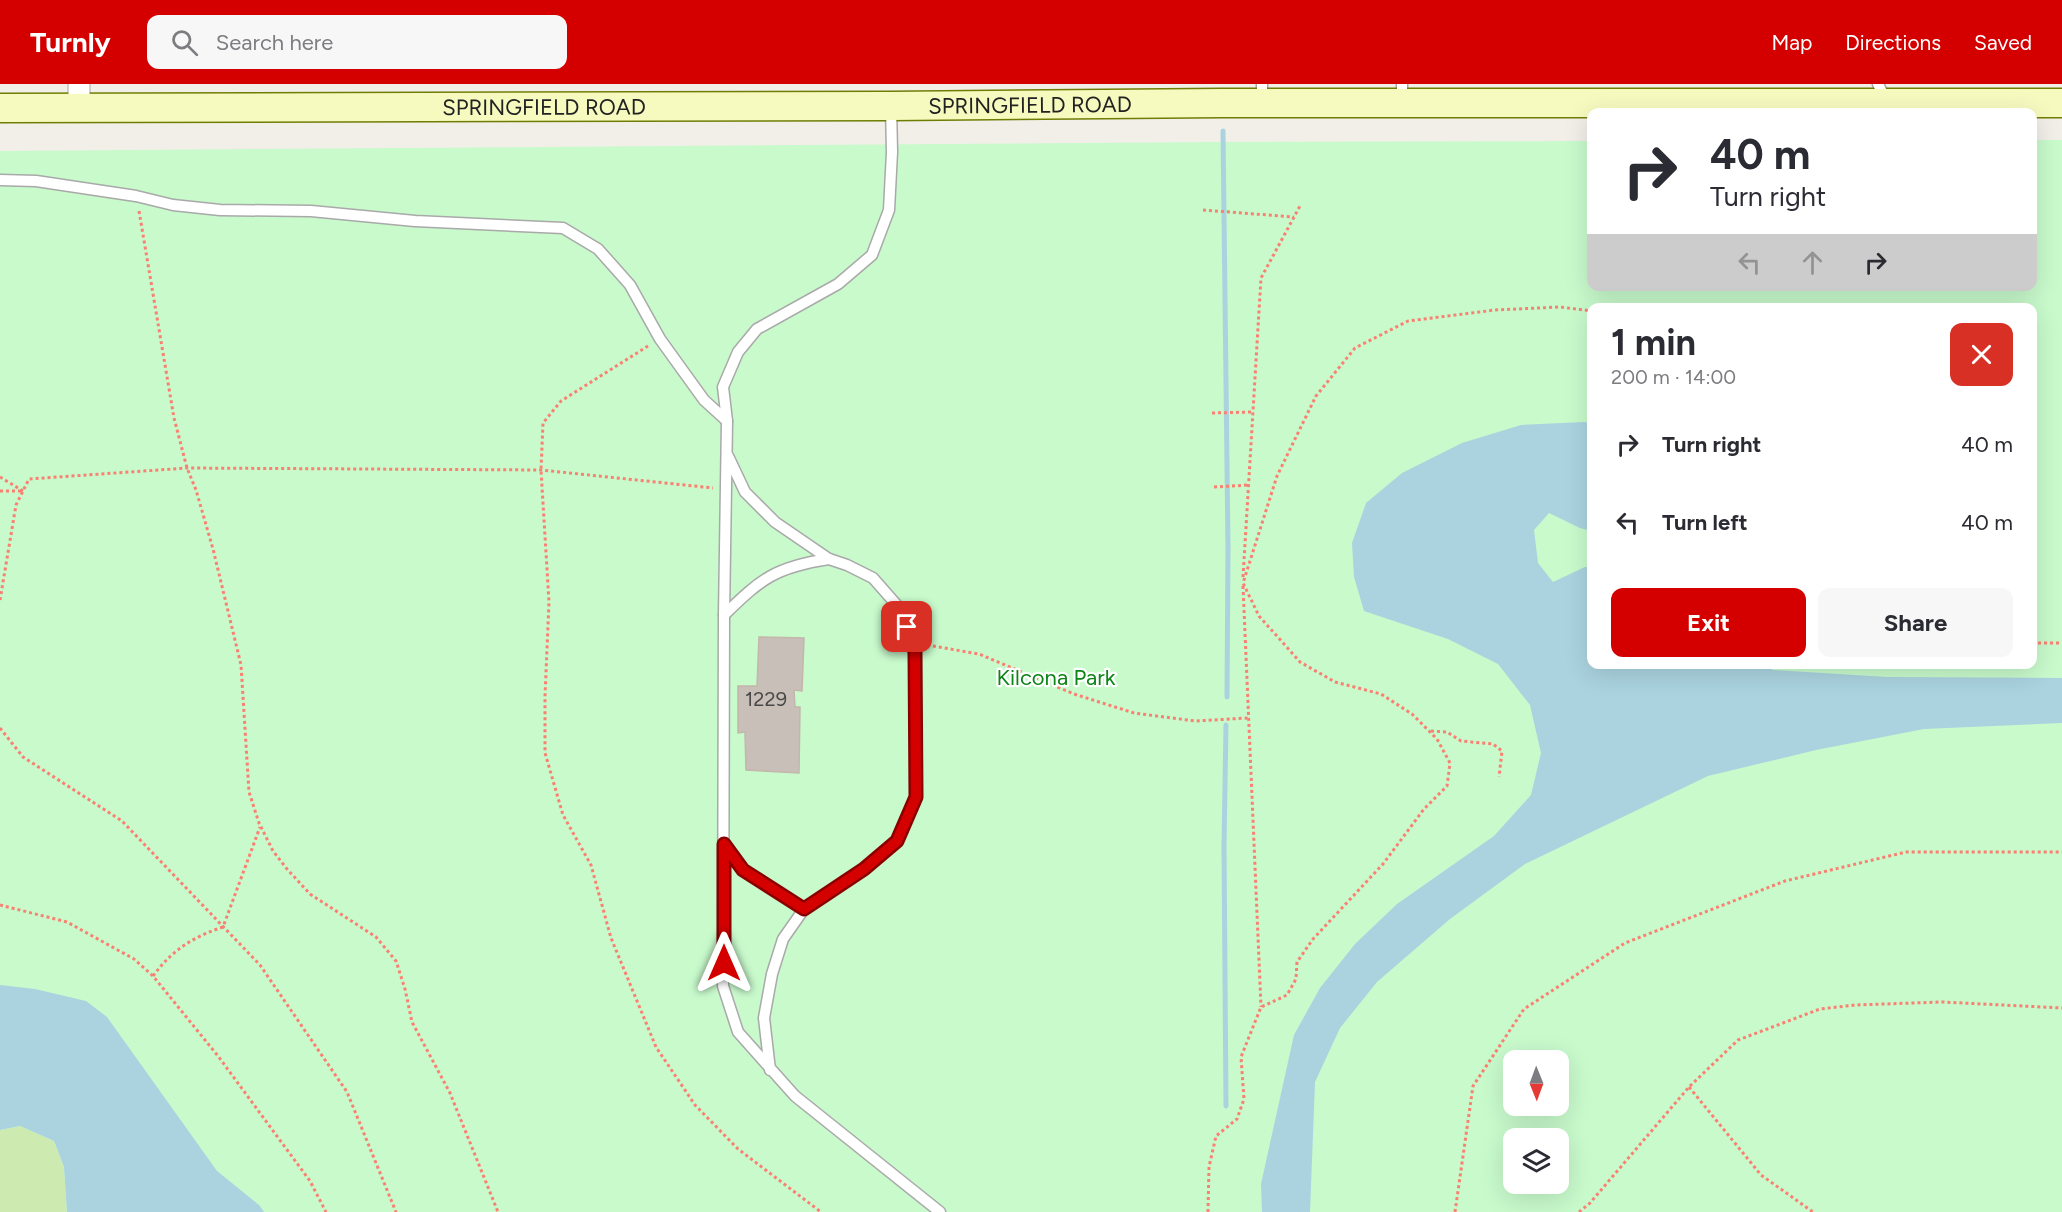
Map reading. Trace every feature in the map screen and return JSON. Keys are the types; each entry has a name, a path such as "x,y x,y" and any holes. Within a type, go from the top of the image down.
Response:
{"street":[{"name":"SPRINGFIELD ROAD","path":"0,108 79,95 891,106 1262,93 1402,93 1507,98 1883,94 2062,103"}],"lane":[{"path":"891,106 892,152 889,210 872,255 838,284 757,329 738,352 723,387 727,421 723,986 738,1032 795,1096 940,1212"},
{"path":"0,180 36,181 136,196 173,205 220,210 311,211 415,221 563,228 598,249 630,285 660,339 704,400 727,421"},
{"path":"726,453 745,492 775,522 829,559 848,565 873,578 902,611 915,652 916,797 897,841 864,869 804,909 783,939 771,974 764,1018 771,1071"},
{"path":"724,615 753,587 774,573 801,563 829,559"},
{"path":"724,844 743,870 804,909"}],"path":[{"path":"136,196 174,418 187,468 196,490 213,549 241,665 249,792 260,827 273,851 310,894 376,937 396,961 412,1022 450,1093 498,1212"},
{"path":"1208,1212 1209,1167 1216,1136 1237,1119 1244,1099 1241,1057 1261,1007 1243,583 1261,278 1300,206"},
{"path":"1203,210 1294,217"},
{"path":"1261,1007 1287,995 1296,979 1297,962 1312,939 1383,864 1424,809 1447,786 1450,763 1437,739 1412,714 1381,694 1335,681 1300,662 1259,616 1243,583 1277,476 1316,396 1355,348 1408,321 1505,309 1560,307 1587,310"},
{"path":"660,339 561,401 543,423 541,470 549,602 545,753 563,815 591,865 611,938 656,1047 695,1105 738,1149 821,1212"},
{"path":"1212,413 1253,412"},
{"path":"0,600 16,505 29,479 187,468 541,470 726,489"},
{"path":"0,477 23,491"},
{"path":"1214,487 1248,485"},
{"path":"0,491 23,491"},
{"path":"912,643 979,654 1074,693 1134,713 1195,721 1248,718"},
{"path":"2037,643 2062,643"},
{"path":"0,728 23,757 122,821 261,965 347,1092 396,1212"},
{"path":"1429,731 1448,732 1461,741 1493,744 1502,751 1499,777"},
{"path":"224,927 260,827"},
{"path":"1455,1212 1473,1086 1524,1009 1625,943 1785,881 1906,852 2062,852"},
{"path":"0,905 67,922 134,958 153,976 218,1056 303,1171 326,1212"},
{"path":"153,976 166,958 200,934 224,927"},
{"path":"1579,1212 1590,1203 1689,1087 1738,1040 1820,1009 1855,1005 1942,1002 2062,1008"},
{"path":"1689,1087 1761,1175 1813,1212"}],"green space":[{"name":"Kilcona Park","path":"2037,140 2062,140 2062,1212 67,1212 64,1167 54,1141 20,1126 0,1130 0,151 1587,141 1587,291 2037,291"},
{"path":"20,1126 54,1141 64,1167 67,1212 0,1212 0,1130"}],"water":[{"path":"1587,422 1587,530 1549,513 1534,530 1538,563 1553,582 1587,567 1587,669 1771,669 1887,677 2062,678 2062,723 1924,729 1816,750 1708,776 1525,864 1450,919 1377,982 1340,1028 1315,1082 1310,1212 1262,1212 1261,1184 1294,1035 1320,988 1355,944 1397,904 1494,836 1531,795 1541,753 1530,705 1498,664 1448,639 1364,611 1354,577 1352,543 1366,503 1402,473 1462,443 1521,425"},
{"path":"0,985 35,989 86,1001 107,1017 217,1171 259,1205 264,1212 67,1212 64,1167 54,1141 20,1126 0,1130"}],"building":[{"path":"759,637 804,638 802,691 794,690 795,707 800,707 799,773 746,770 745,732 738,733 738,686 757,686"}],"waterway":[{"path":"1223,131 1228,549 1227,697"},
{"path":"1226,725 1224,846 1226,1106"}],"route":[{"path":"724,963 724,844 743,870 804,909 864,869 897,841 916,797 915,652 907,627"}]}
